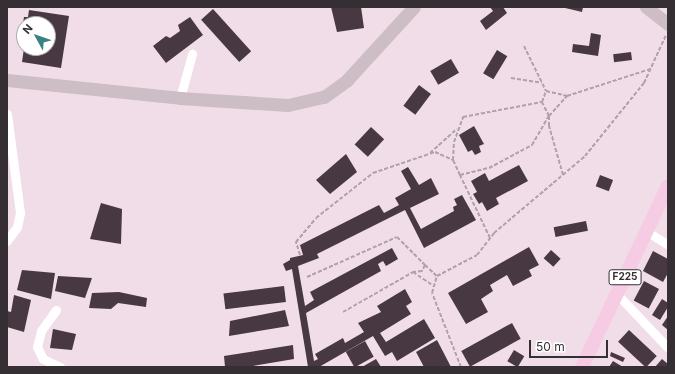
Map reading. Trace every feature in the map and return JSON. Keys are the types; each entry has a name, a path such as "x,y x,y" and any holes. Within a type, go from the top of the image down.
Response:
{"main road":[{"name":"F225","path":"582,367 668,186"}],"street":[{"path":"7,80 180,98 288,105 324,97 368,59 414,7"},
{"path":"646,7 668,24"},
{"path":"180,98 192,54"},
{"path":"7,114 20,213 18,227 7,240"},
{"path":"646,231 668,245"},
{"path":"617,294 668,348"},
{"path":"56,310 41,331 37,347 43,359 60,367"}],"path":[{"path":"461,367 432,293 437,276 477,255 490,238 585,156 609,130 644,83 668,32"},
{"path":"524,46 546,91 542,102 549,116 549,126 563,176"},
{"path":"460,175 489,168 532,145 549,116 566,96 650,69"},
{"path":"511,78 542,83"},
{"path":"546,91 566,96"},
{"path":"490,238 453,160 457,129 463,117 542,102"},
{"path":"429,154 457,129"},
{"path":"300,255 296,242 316,218 358,183 387,166 435,152 453,160"},
{"path":"307,278 397,237 437,276"},
{"path":"343,312 413,272 422,271 425,265"},
{"path":"413,272 434,286"}],"building":[{"path":"331,7 361,7 364,28 337,32"},
{"path":"490,7 503,7 507,13 486,30 480,21 493,11"},
{"path":"561,7 583,7 582,12"},
{"path":"213,9 251,51 239,62 201,20"},
{"path":"29,10 69,16 61,68 22,62 23,56 56,56 56,16 28,16"},
{"path":"190,17 203,35 166,63 153,46 166,36 170,38 180,31 178,25"},
{"path":"591,33 601,35 598,56 572,52 573,44 589,46"},
{"path":"497,50 507,56 493,79 483,73"},
{"path":"631,52 632,60 614,62 613,54"},
{"path":"451,59 459,73 438,85 430,71"},
{"path":"419,85 431,94 415,115 403,106"},
{"path":"474,126 484,144 479,146 481,152 475,155 472,150 468,152 459,135"},
{"path":"371,127 384,139 368,157 355,145"},
{"path":"346,154 357,172 330,194 316,180"},
{"path":"519,165 528,181 496,198 499,204 487,211 482,202 479,204 473,194 477,192 471,181 485,173 489,181"},
{"path":"408,167 419,185 431,178 439,194 410,208 421,229 454,211 453,207 457,205 454,199 462,195 476,220 424,248 405,210 317,254 319,258 298,266 305,306 314,300 310,292 392,248 398,259 386,266 383,261 378,264 381,271 306,313 314,361 318,359 315,354 343,338 345,343 364,332 358,323 381,312 377,306 405,289 412,302 406,306 411,314 380,333 386,342 424,319 435,338 397,361 392,352 385,356 373,336 319,367 308,367 292,269 286,271 283,264 290,260 290,258 303,255 300,245 379,205 384,213 399,205 395,198 411,189 401,171"},
{"path":"600,175 613,180 609,191 596,186"},
{"path":"101,203 122,209 121,244 90,239"},
{"path":"586,221 588,231 556,237 554,227"},
{"path":"529,247 539,265 529,270 532,276 513,286 507,275 490,285 493,291 481,299 488,312 466,324 448,293"},
{"path":"551,250 561,259 553,267 544,258"},
{"path":"653,251 668,259 668,273 663,282 643,271"},
{"path":"22,270 55,273 51,299 17,290"},
{"path":"58,276 92,278 85,298 55,291"},
{"path":"644,281 659,289 649,308 634,300"},
{"path":"284,286 286,302 225,309 223,293"},
{"path":"119,292 147,298 146,307 118,303 111,309 89,308 92,293"},
{"path":"14,295 31,300 24,332 7,327 7,311 11,312"},
{"path":"662,299 668,303 668,307 660,320 652,315"},
{"path":"285,310 289,326 229,336 230,321"},
{"path":"668,316 668,330 662,325"},
{"path":"512,323 521,339 470,367 461,351"},
{"path":"53,329 76,334 72,350 50,348"},
{"path":"629,330 657,356 645,367 618,342"},
{"path":"437,340 451,367 424,367 416,352"},
{"path":"365,341 374,357 354,367 346,352"},
{"path":"293,345 294,359 247,367 225,367 224,356"},
{"path":"514,350 524,356 518,367 507,361"},
{"path":"611,352 625,358 623,362 610,356"},
{"path":"376,359 381,367 362,367"},
{"path":"662,359 668,364 668,367 655,367"},
{"path":"613,361 623,367 609,367"}]}
